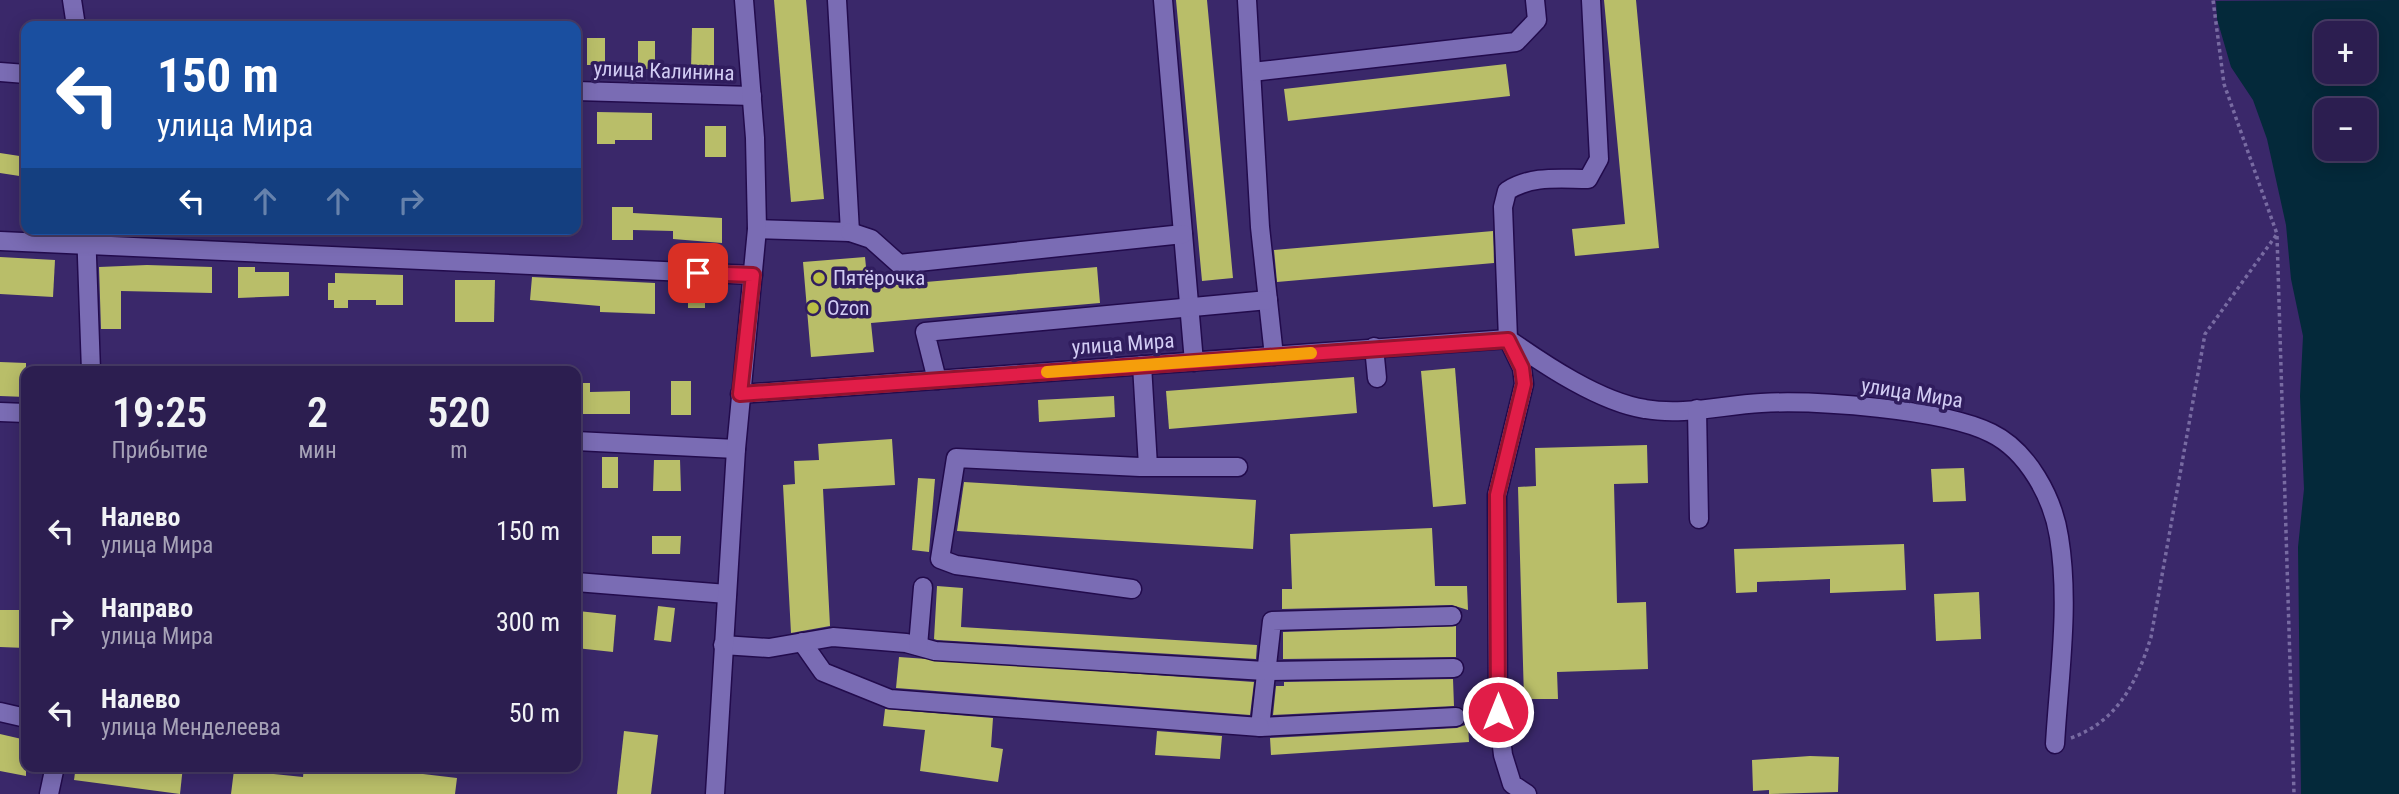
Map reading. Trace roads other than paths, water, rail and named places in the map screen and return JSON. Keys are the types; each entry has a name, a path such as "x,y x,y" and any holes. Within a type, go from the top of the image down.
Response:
{"street":[{"path":"72,0 75,21"},
{"path":"715,794 740,394 757,229 752,96 744,0"},
{"path":"837,0 850,232"},
{"path":"1163,0 1194,362"},
{"path":"1247,0 1260,227 1274,356"},
{"path":"1252,72 1516,42 1537,20 1535,0"},
{"path":"1527,794 1511,784 1503,755 1498,712 1497,495 1524,384 1522,368 1508,340 1503,207 1507,191 1531,179 1588,178 1599,159 1591,0"},
{"path":"0,72 21,74"},
{"name":"улица Калинина","path":"581,91 752,96"},
{"path":"757,229 850,232 871,239 899,264 1184,234"},
{"path":"0,241 86,237 753,275"},
{"path":"86,237 91,366"},
{"path":"937,380 925,332 1268,300"},
{"name":"улица Мира","path":"740,394 1374,347 1508,340 1540,361 1610,398 1641,409 1665,412 1761,402 1810,402 1895,411 1962,422 1993,434 2029,466 2046,495 2059,536 2063,593 2055,744"},
{"path":"1374,347 1377,379"},
{"path":"1142,365 1148,467"},
{"path":"1697,409 1699,519"},
{"path":"0,412 21,413"},
{"path":"581,441 736,449"},
{"path":"1132,589 956,565 940,559 956,458 1148,467 1238,467"},
{"path":"581,582 727,594"},
{"path":"918,646 923,587"},
{"path":"1260,727 1272,621 1452,616"},
{"path":"723,645 769,648 833,637 918,646 935,651 1265,671 1454,668"},
{"path":"802,642 823,672 890,699 1260,727 1456,717"},
{"path":"0,712 21,717"},
{"path":"49,794 54,772"}],"water":[{"path":"2399,0 2399,794 2301,794 2298,547 2304,489 2300,396 2303,336 2291,279 2286,225 2267,139 2253,100 2231,67 2217,19 2216,1"}],"place":[{"name":"Пятёрочка","path":"819,278"},
{"name":"Ozon","path":"813,308"}]}
